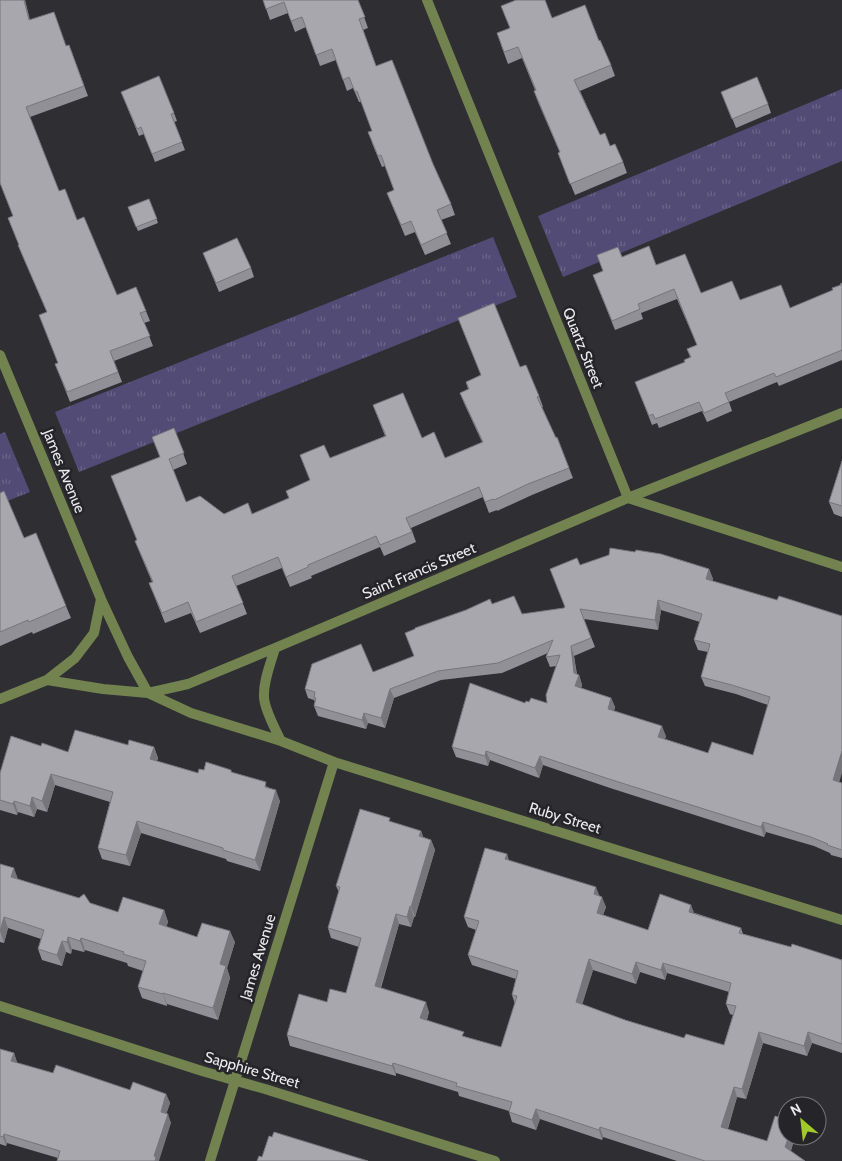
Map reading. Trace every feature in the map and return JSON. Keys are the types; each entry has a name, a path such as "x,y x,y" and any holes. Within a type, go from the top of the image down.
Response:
{"street":[{"name":"Quartz Street","path":"426,0 628,498"},
{"name":"James Avenue","path":"0,355 101,599 128,657 148,694"},
{"name":"Saint Francis Street","path":"47,680 148,694 188,684 628,498 842,413"},
{"path":"628,498 842,567"},
{"path":"0,699 47,680 75,658 94,633 101,599"},
{"path":"276,648 266,677 263,699 281,741"},
{"name":"Ruby Street","path":"148,694 191,713 281,741 334,762 842,920"},
{"name":"James Avenue","path":"210,1161 334,762"},
{"name":"Sapphire Street","path":"0,1006 202,1071 495,1161"}],"green space":[{"path":"842,89 842,161 563,277 538,216"},
{"path":"493,237 517,297 79,472 55,412"},
{"path":"5,432 30,492 0,504 0,434"}],"building":[{"path":"0,0 24,0 29,20 54,12 66,46 69,45 84,86 26,107 59,191 65,189 77,220 84,217 117,295 136,287 146,311 140,313 150,336 110,351 118,372 67,392 55,364 58,363 39,315 47,312 8,218 13,216 0,183"},
{"path":"263,0 358,0 365,17 359,19 376,66 392,60 451,204 437,210 447,233 421,245 411,221 401,225 387,193 394,190 381,155 378,156 368,132 372,131 357,91 355,92 349,77 343,80 332,49 316,55 302,17 291,21 284,2 266,9"},
{"path":"516,0 545,0 552,18 585,5 611,65 574,80 600,135 605,133 610,146 615,144 623,162 570,184 558,153 560,152 518,47 504,52 497,33 510,28 501,6"},
{"path":"159,76 174,113 171,114 182,142 152,154 141,127 137,129 121,92"},
{"path":"757,77 768,104 732,119 721,92"},
{"path":"149,199 157,219 136,227 128,207"},
{"path":"237,238 251,268 216,283 203,253"},
{"path":"649,246 656,265 685,254 701,293 732,281 740,300 781,285 790,308 833,290 832,288 842,283 842,350 776,377 774,373 725,393 729,402 704,413 699,402 655,419 653,414 649,416 635,382 685,362 684,360 691,357 687,349 697,345 674,289 638,304 640,309 612,321 593,275 603,271 597,255 618,247 622,257"},
{"path":"494,303 520,367 526,365 539,396 537,397 557,437 569,468 494,500 485,502 479,487 406,518 412,532 380,545 376,536 308,565 308,567 286,577 278,557 232,576 243,603 196,622 188,602 162,613 149,583 153,582 135,541 137,540 111,476 160,457 152,437 174,428 184,453 169,459 186,502 200,496 224,514 248,503 252,514 289,498 286,491 310,480 300,455 324,445 330,458 386,436 373,405 403,393 422,438 434,432 445,458 483,442 460,393 469,389 466,382 481,375 458,318"},
{"path":"842,461 842,506 829,502"},
{"path":"4,491 24,538 36,533 66,606 0,632 0,493"},
{"path":"610,548 661,554 709,569 706,579 777,600 779,596 842,616 842,751 833,780 842,783 842,850 811,837 763,822 761,827 540,756 535,768 486,751 485,756 452,747 470,683 525,703 526,701 529,702 531,698 547,703 546,695 560,655 546,657 553,640 498,663 438,671 390,689 381,718 364,713 362,720 314,706 315,692 305,689 312,664 361,644 373,672 414,656 405,633 490,599 492,604 514,596 522,614 564,608 550,569 577,558 580,565 609,555","holes":["658,600 702,614 694,640 710,644 701,677 770,697 753,755 712,742 708,753 658,737 662,726 608,709 611,698 575,686 579,675 574,673 571,646 591,638 580,609 655,620"]},
{"path":"75,730 128,745 129,740 154,747 150,759 198,773 199,769 204,770 206,762 231,770 231,772 266,782 265,787 276,790 255,860 137,821 126,855 98,848 113,792 51,774 42,801 32,797 30,806 14,801 13,804 0,800 0,773 11,736 41,746 42,743 68,752"},
{"path":"360,809 390,818 389,821 421,831 419,836 431,840 407,917 396,914 375,986 426,1002 420,1018 464,1032 462,1036 501,1047 517,996 512,995 518,971 468,955 479,921 464,917 485,848 507,854 505,859 596,887 594,894 602,897 597,913 648,930 660,894 691,905 689,912 741,928 739,933 791,947 792,944 842,960 842,1044 808,1032 804,1046 759,1032 742,1089 734,1087 721,1127 767,1141 775,1116 777,1117 777,1146 785,1146 805,1161 705,1161 600,1127 599,1130 536,1109 532,1120 509,1112 512,1102 456,1086 457,1083 393,1063 392,1066 287,1035 299,994 327,1002 330,989 346,993 361,938 328,928 340,887 336,886","holes":["589,959 632,974 636,962 661,970 663,963 731,983 726,1004 736,1006 724,1045 686,1034 684,1038 625,1020 576,1002"]},
{"path":"0,864 14,868 11,877 79,898 84,894 90,903 118,912 123,897 164,910 159,924 197,937 202,923 230,931 220,964 226,966 213,1008 138,987 146,961 123,954 124,952 81,938 80,941 68,937 67,942 62,941 57,955 38,949 44,930 4,917 0,931"},
{"path":"0,1049 14,1053 11,1061 53,1073 56,1065 130,1090 133,1082 166,1094 161,1112 168,1114 154,1156 156,1157 155,1161 57,1161 60,1151 4,1134 3,1137 0,1136"},
{"path":"274,1132 368,1161 257,1161 259,1156 262,1157 269,1136 272,1137"}]}
